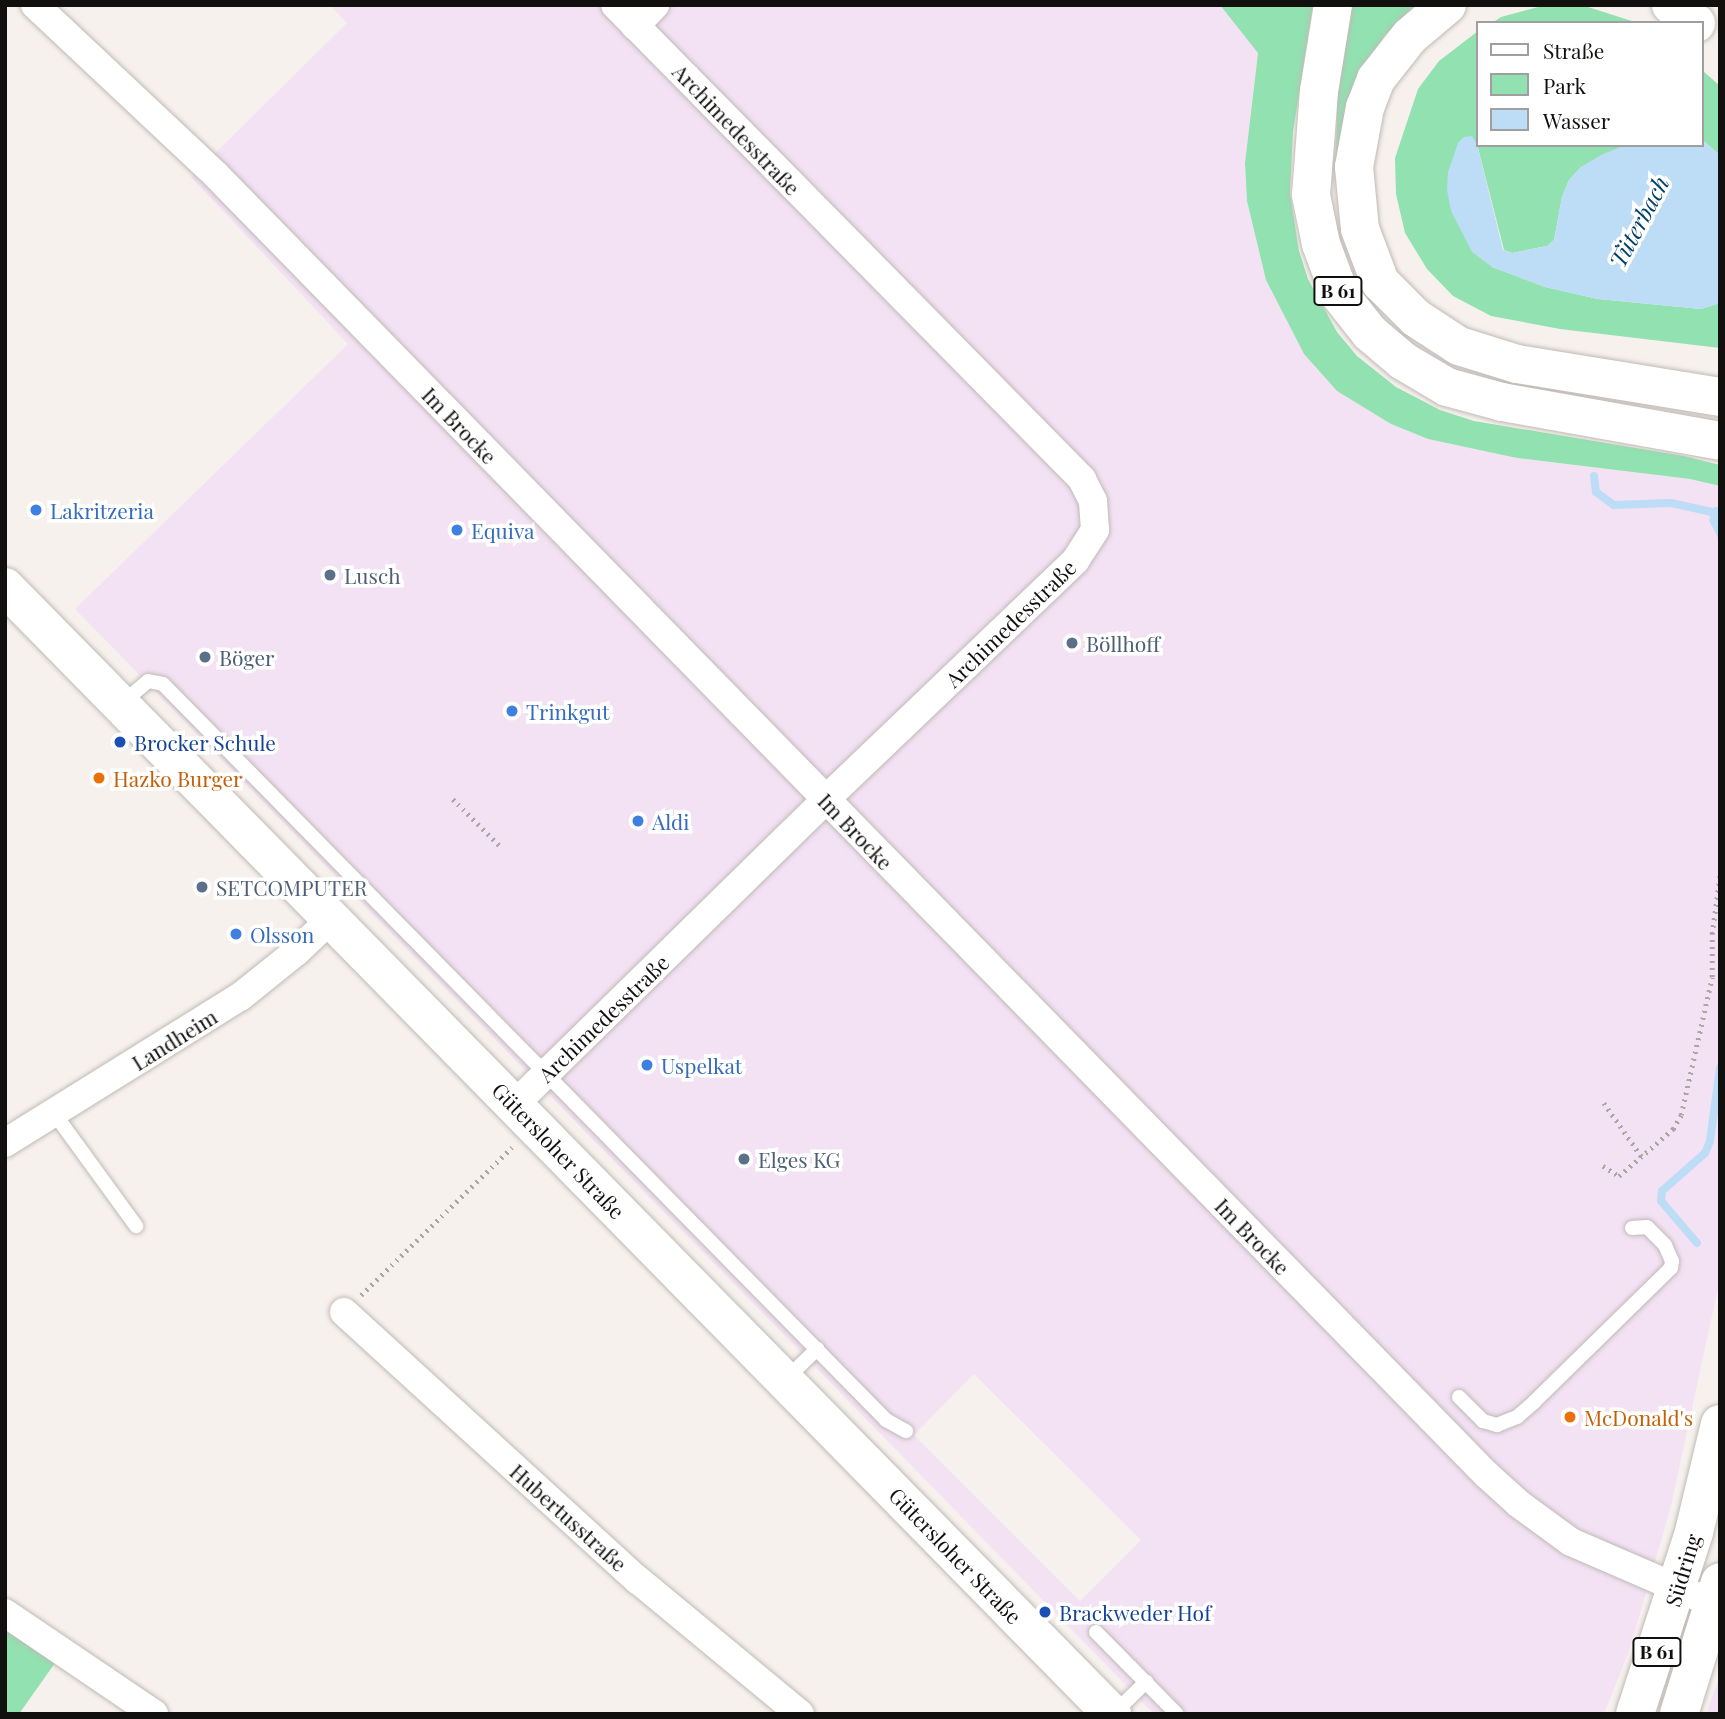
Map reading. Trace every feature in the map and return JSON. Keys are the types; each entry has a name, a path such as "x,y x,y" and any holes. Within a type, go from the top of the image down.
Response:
{"main road":[{"name":"B 61","path":"1333,5 1319,92 1311,195 1321,244 1340,295 1370,333 1403,361 1447,387 1502,402 1720,441"},
{"path":"1447,5 1410,36 1376,79 1365,107 1354,167 1360,229 1380,282 1416,318 1459,346 1517,364 1720,397"},
{"path":"1671,5 1693,21"},
{"path":"1708,5 1720,18"},
{"path":"1704,29 1720,44"},
{"name":"Gütersloher Straße","path":"5,587 1113,1714"},
{"name":"Südring","path":"1635,1714 1677,1590 1720,1424"},
{"name":"Südring","path":"1679,1714 1717,1593"}],"street":[{"name":"Im Brocke","path":"35,5 225,184 1496,1483 1571,1542 1677,1590 1717,1593"},
{"name":"Archimedesstraße","path":"514,1105 825,800 1075,561 1095,530 1093,501 1082,480 615,5"},
{"path":"635,26 655,5"},
{"name":"Landheim","path":"5,1143 240,998 331,919"},
{"name":"Hubertusstraße","path":"344,1311 638,1580 800,1714"},
{"path":"5,1614 154,1714"}],"lane":[{"path":"120,704 148,681 163,684 886,1420 906,1431"},
{"path":"54,1113 136,1226"},
{"path":"1459,1397 1483,1421 1497,1425 1517,1417 1534,1402 1671,1268 1672,1261 1665,1245 1647,1227 1632,1228"},
{"path":"784,1380 817,1349"},
{"path":"1096,1632 1177,1714"},
{"path":"1113,1714 1146,1682"}],"path":[{"path":"453,799 501,847"},
{"path":"1603,1166 1619,1176 1673,1129 1687,1100 1700,1025 1712,977 1712,934 1720,874"},
{"path":"1604,1103 1642,1157"},
{"path":"344,1311 513,1146"}],"shaded area":[{"path":"330,5 1220,5 1258,52 1245,163 1247,201 1266,280 1304,354 1337,391 1391,424 1428,439 1517,458 1690,479 1720,486 1720,1279 1670,1510 1629,1651 1604,1714 1154,1714 75,609 348,344 191,177 347,23","holes":["974,1374 1141,1540 1080,1601 914,1435"]},
{"path":"1720,1675 1720,1714 1706,1714 1711,1700"}],"green space":[{"path":"1220,5 1313,5 1293,132 1290,193 1299,251 1308,279 1337,332 1357,356 1396,387 1440,410 1474,421 1684,456 1720,465 1720,486 1690,479 1517,458 1428,439 1391,424 1337,391 1304,354 1266,280 1247,201 1245,163 1258,53"},
{"path":"1352,5 1415,5 1385,35 1367,63 1336,166 1337,93"},
{"path":"1542,6 1588,7 1632,21 1495,21"},
{"path":"1476,33 1476,147 1492,267 1545,287 1598,299 1701,309 1720,303 1720,348 1560,329 1491,316 1453,296 1427,269 1405,233 1396,194 1395,158 1418,89 1439,61"},
{"path":"1704,72 1720,86 1720,155 1704,142"},
{"path":"1478,147 1622,147 1581,167 1569,180 1562,197 1554,240 1547,246 1512,253 1504,250"},
{"path":"5,1629 55,1663 19,1714 5,1714"}],"water":[{"path":"1472,136 1476,142 1503,250 1512,253 1547,246 1554,240 1562,197 1569,180 1581,167 1603,154 1621,147 1704,147 1704,141 1720,155 1720,303 1701,309 1598,299 1545,287 1492,267 1472,252 1451,211 1447,190 1448,172 1458,143 1464,137"},
{"path":"1714,507 1720,507 1720,542 1709,520"}],"waterway":[{"name":"Tüterbach","path":"1594,476 1596,492 1614,505 1671,503 1712,512 1720,517"},
{"name":"Tüterbach","path":"1697,1243 1661,1201 1662,1191 1705,1153 1710,1141 1720,1068"}],"place":[{"name":"Lakritzeria","path":"36,510"},
{"name":"Equiva","path":"457,530"},
{"name":"Lusch","path":"330,575"},
{"name":"Böllhoff","path":"1072,643"},
{"name":"Böger","path":"205,657"},
{"name":"Trinkgut","path":"512,711"},
{"name":"Brocker Schule","path":"120,742"},
{"name":"Hazko Burger","path":"99,778"},
{"name":"Aldi","path":"638,821"},
{"name":"SETCOMPUTER","path":"202,887"},
{"name":"Olsson","path":"236,934"},
{"name":"Uspelkat","path":"647,1065"},
{"name":"Elges KG","path":"744,1159"},
{"name":"McDonald's","path":"1570,1417"},
{"name":"Brackweder Hof","path":"1045,1612"}]}
